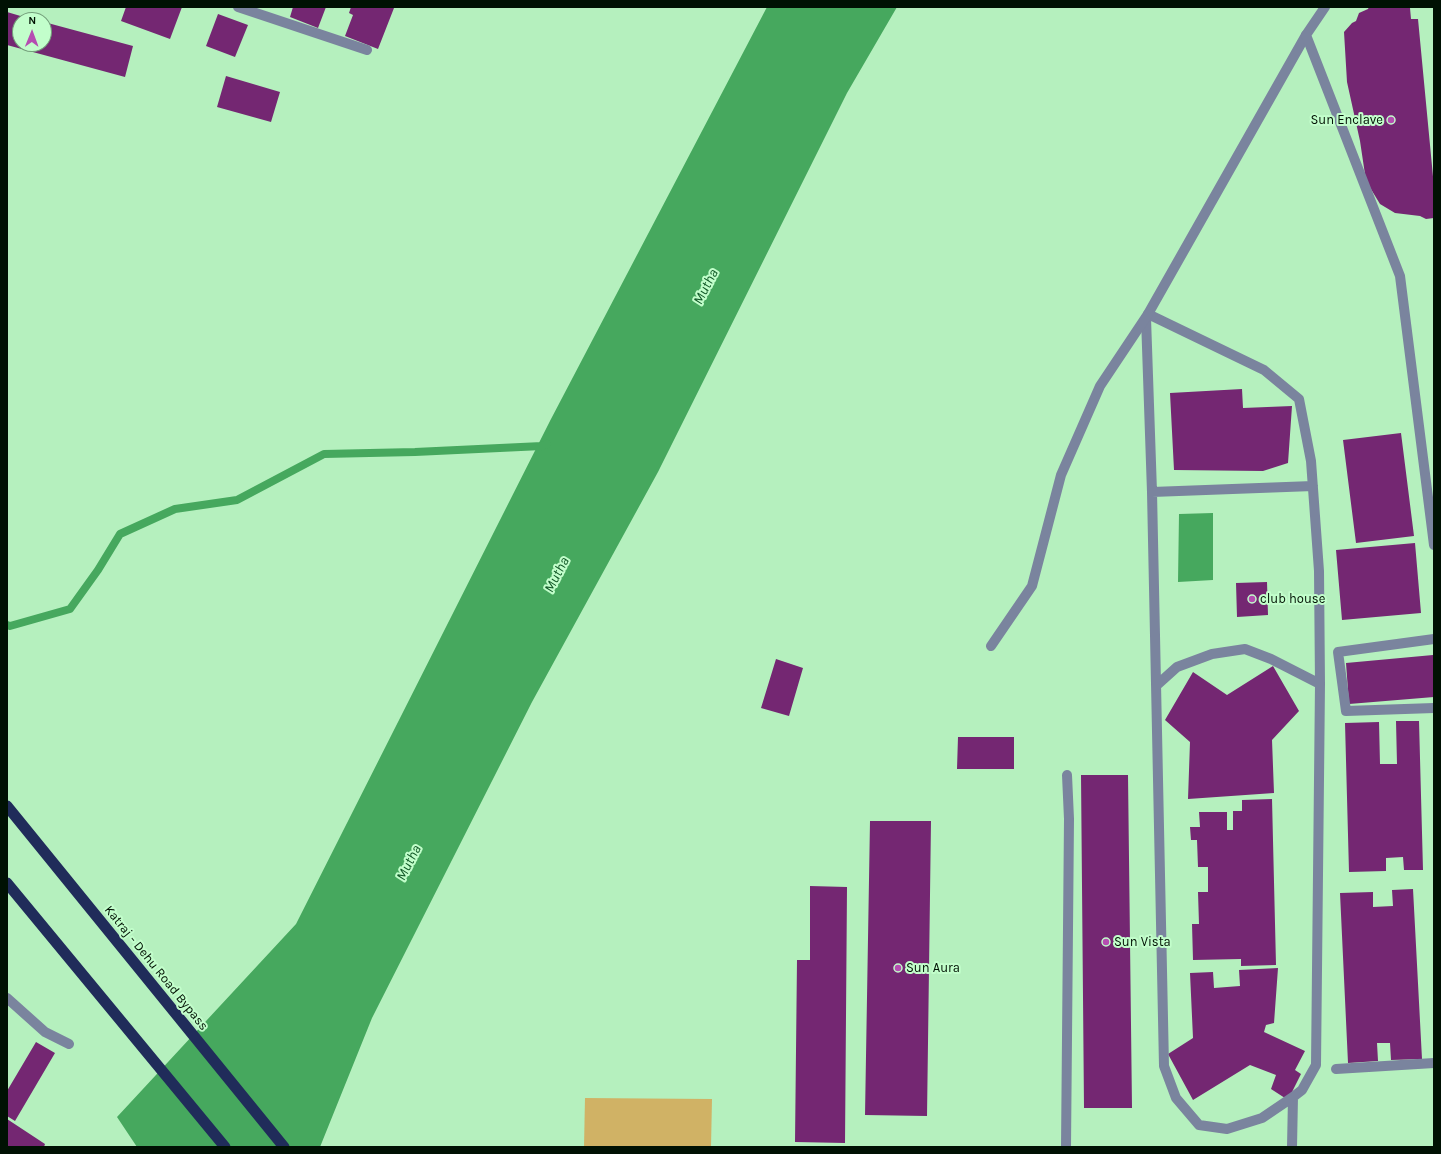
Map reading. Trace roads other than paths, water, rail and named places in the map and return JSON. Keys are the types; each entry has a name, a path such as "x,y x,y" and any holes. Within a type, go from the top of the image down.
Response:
{"highway":[{"name":"Katraj - Dehu Road Bypass","path":"7,806 284,1147"},
{"path":"7,883 225,1147"}],"street":[{"path":"238,7 367,50"},
{"path":"990,646 1032,586 1061,475 1100,386 1147,316 1306,35 1325,7"},
{"path":"1306,35 1400,276 1434,545"},
{"path":"1147,316 1264,370 1299,400 1311,461 1319,571 1320,684 1316,1065 1302,1090 1293,1097 1262,1118 1227,1129 1199,1125 1176,1098 1164,1066 1157,685 1147,316"},
{"path":"1152,492 1313,486"},
{"path":"1434,639 1338,652 1346,711 1434,708"},
{"path":"1157,685 1177,667 1212,654 1245,649 1271,659 1320,684"},
{"path":"1066,1147 1069,819 1067,775"},
{"path":"7,998 45,1032 69,1044"},
{"path":"1336,1069 1434,1063"},
{"path":"1292,1147 1293,1097"}],"water":[{"name":"Mutha","path":"767,7 897,7 847,93 658,472 532,702 372,1018 320,1147 137,1147 117,1117 296,924 551,419"},
{"path":"1213,513 1213,580 1178,582 1179,514"}],"waterway":[{"path":"7,625 10,626 70,609 98,570 120,534 175,509 237,500 324,454 415,452 542,446 547,444"}],"place":[{"name":"Sun Enclave","path":"1391,120"},
{"name":"club house","path":"1252,599"},
{"name":"Sun Vista","path":"1106,942"},
{"name":"Sun Aura","path":"898,968"}]}
